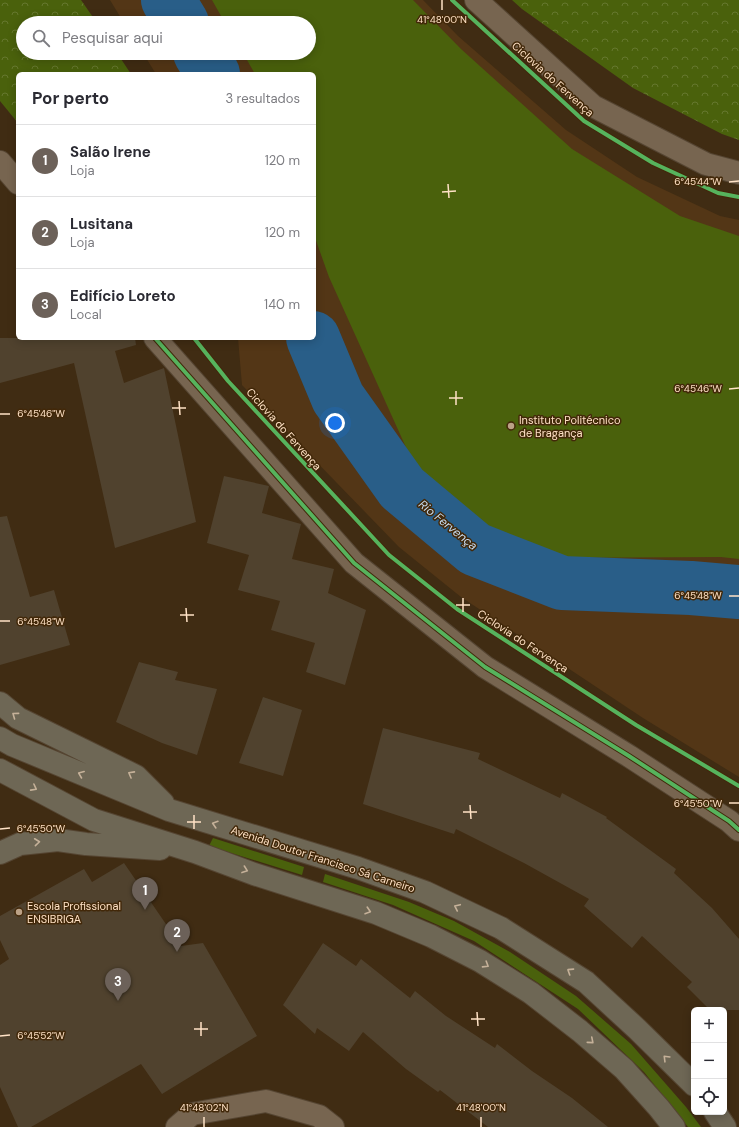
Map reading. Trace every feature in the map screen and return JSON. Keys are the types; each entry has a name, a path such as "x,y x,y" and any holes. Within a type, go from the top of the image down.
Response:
{"main road":[{"path":"0,703 18,718 136,776 169,810"},
{"name":"Avenida Doutor Francisco Sá Carneiro","path":"0,738 12,745 169,810 363,869 425,892 501,928 586,982 691,1082"},
{"path":"0,770 94,820 195,852 254,874 376,913 431,936 480,961 531,993 580,1031 624,1069 674,1127"},
{"path":"0,853 20,844 58,840 86,844 195,852"},
{"path":"717,1115 725,1127"}],"street":[{"path":"476,0 593,106 706,164 739,173"},
{"path":"0,162 16,181"},
{"path":"157,340 354,563 485,667 629,756 729,821 739,830"},
{"path":"177,1127 192,1114 266,1101 319,1116 333,1127"}],"shaded area":[{"name":"Instituto Politécnico de Bragança","path":"110,0 423,0 458,36 566,130 637,177 720,216 739,220 739,777 643,718 461,597 399,547 242,385 238,340 316,340 316,72 155,72 147,60 316,60 316,16 120,16"}],"green space":[{"path":"0,0 81,0 92,16 16,16 16,60 122,60 130,72 16,72 16,121 0,101"},
{"name":"Instituto Politécnico de Bragança","path":"212,0 413,0 461,49 572,149 680,216 739,236 739,559 721,557 528,558 414,465 329,277 316,241 316,72 254,72 247,60 316,60 316,16 221,16"},
{"path":"512,0 739,0 739,140 722,134 633,88 522,9"},
{"path":"213,838 304,867 302,875 209,846"},
{"path":"325,874 409,902 454,921 510,952 576,996 631,1044 686,1107 701,1127 688,1127 644,1072 578,1009 474,941 393,905 323,882"}],"building":[{"path":"0,338 16,338 16,340 135,340 136,345 115,351 124,383 164,368 196,522 115,548 74,363 0,383"},
{"path":"224,476 269,486 262,513 301,524 292,559 334,569 328,593 366,610 345,685 306,672 315,643 271,630 280,601 238,590 249,555 207,543"},
{"path":"7,516 30,597 54,590 70,645 0,665 0,517"},
{"path":"139,662 178,672 175,680 217,689 197,755 162,743 116,722"},
{"path":"263,697 302,710 283,776 239,763"},
{"path":"383,728 480,753 478,759 560,798 562,793 607,817 606,818 676,869 674,873 712,908 739,939 739,1010 727,1010 727,1007 707,1007 687,987 692,982 642,936 632,948 584,906 589,899 524,863 456,829 454,834 363,804"},
{"path":"124,863 181,946 203,943 257,1036 162,1094 141,1064 31,1127 18,1127 0,1087 0,965 9,959 0,940 0,916 84,869 92,882"},
{"path":"323,943 356,966 361,959 410,998 415,991 446,1016 495,1048 497,1044 532,1071 572,1098 608,1127 488,1127 440,1090 438,1092 406,1069 363,1032 349,1051 317,1028 315,1034 283,1005"}],"waterway":[{"name":"Rio Fervença","path":"168,0 178,16"},
{"name":"Rio Fervença","path":"204,60 212,72"},
{"name":"Rio Fervença","path":"314,340 338,398 402,488 475,549 562,583 691,588 739,592"}],"cycle path":[{"name":"Ciclovia do Fervença","path":"452,0 584,121 653,163 718,193 739,197"},
{"path":"157,340 354,563 485,667 629,756 729,821 739,830"},
{"name":"Ciclovia do Fervença","path":"196,340 228,381 389,555 457,609 636,725 739,786"}],"place":[{"name":"Instituto Politécnico de Bragança","path":"511,426"},
{"name":"Salão Irene","path":"145,910"},
{"name":"Escola Profissional ENSIBRIGA","path":"19,912"},
{"name":"Lusitana","path":"177,952"},
{"name":"Edifício Loreto","path":"118,1001"}]}
